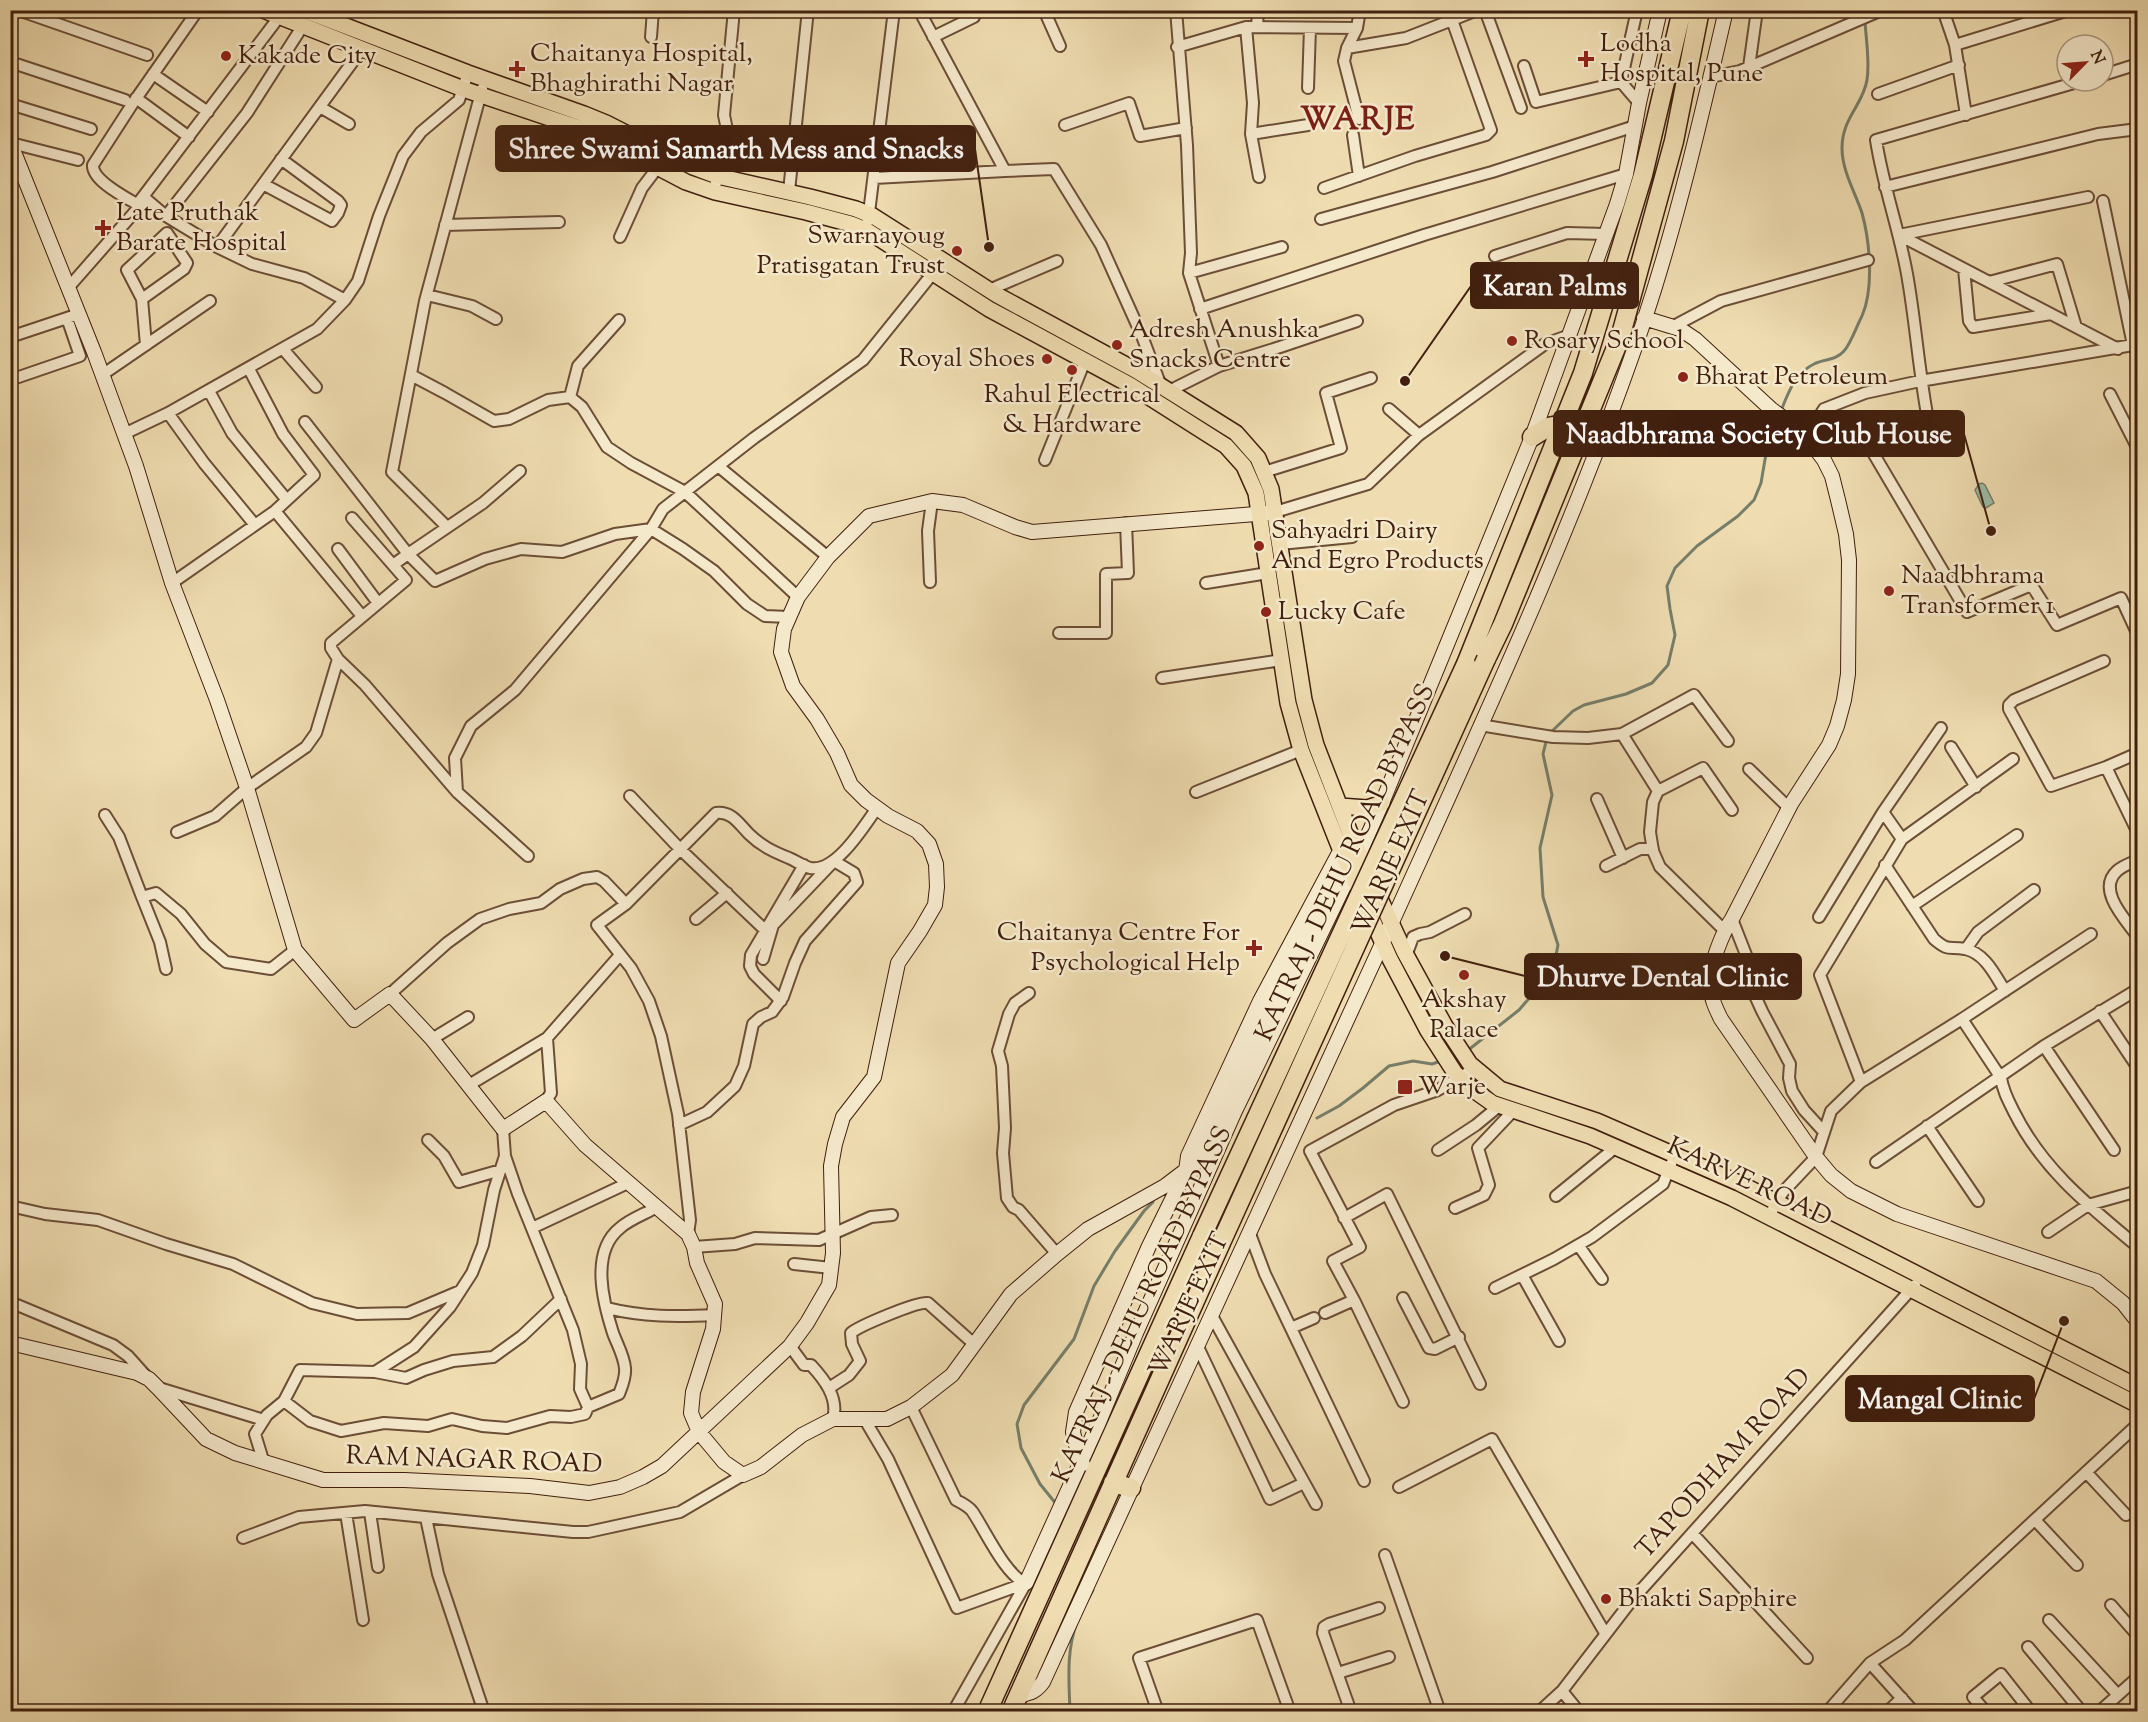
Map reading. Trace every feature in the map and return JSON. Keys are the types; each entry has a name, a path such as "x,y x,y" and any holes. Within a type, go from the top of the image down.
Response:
{"highway":[{"name":"KATRAJ - DEHU ROAD BYPASS","path":"987,1712 1202,1236 1466,664 1583,373 1644,175 1682,10"},
{"name":"KATRAJ - DEHU ROAD BYPASS","path":"1015,1704 1096,1519 1507,614 1620,338 1674,141 1700,10"},
{"path":"1532,437 1548,427 1563,424"},
{"path":"1113,1483 1131,1488"}],"main road":[{"path":"263,10 463,90 600,137 686,182 715,192 817,215 866,230 989,309 1130,385 1226,446 1244,466 1267,513"},
{"path":"310,12 606,123 693,167 717,176 789,191 870,215 989,290 1165,388 1236,433 1258,458 1271,489 1267,513"},
{"path":"1158,403 1165,388"},
{"name":"KARVE ROAD","path":"1267,513 1280,544 1308,718 1340,806 1405,954 1459,1049 1472,1066 1500,1089 1597,1121 1739,1183 1773,1210 1912,1290 2138,1405"},
{"name":"KARVE ROAD","path":"1267,513 1268,573 1288,703 1301,750 1345,860 1390,959 1442,1055 1458,1076 1472,1089 1506,1108 1556,1123 1732,1198 1773,1210 1920,1276 2138,1387"},
{"path":"1340,806 1367,808 1382,803"}],"street":[{"path":"18,10 147,55"},
{"path":"198,10 153,74 130,99 93,165 94,173 110,188 135,203 139,202 279,17"},
{"path":"651,37 653,10"},
{"path":"715,192 727,130 724,115 734,10"},
{"path":"789,191 808,10"},
{"path":"866,230 870,215 894,10"},
{"path":"919,10 1005,171"},
{"path":"933,37 974,17 976,10"},
{"path":"1044,10 1060,46"},
{"path":"1176,10 1186,128 1191,253 1189,273 1219,366"},
{"path":"1258,10 1252,27 1251,134 1259,177"},
{"path":"1359,119 1344,61 1347,48 1357,28 1360,10"},
{"path":"1347,48 1406,38 1477,10"},
{"path":"1485,10 1521,108"},
{"path":"1621,82 1637,10"},
{"name":"WARJE EXIT","path":"1356,846 1382,803 1532,437 1570,335 1626,174 1660,10"},
{"name":"WARJE EXIT","path":"1015,1704 1037,1689 1042,1682 1383,943 1588,476 1669,240 1726,10"},
{"path":"1749,67 1757,10"},
{"path":"1943,10 1955,45 1966,115"},
{"path":"1955,45 2069,10"},
{"path":"1710,77 1740,71 1878,12"},
{"path":"1324,188 1490,132 1480,96 1452,20"},
{"path":"166,216 247,113 302,27"},
{"path":"1178,47 1252,27 1357,28"},
{"path":"1308,88 1310,28"},
{"path":"217,247 362,49"},
{"path":"10,62 130,99 189,136"},
{"path":"2115,71 2138,64"},
{"path":"1878,94 1959,65"},
{"path":"1524,66 1536,102 1621,82"},
{"path":"124,434 209,391 317,329 345,300 358,281 379,216 403,156 421,132 459,100 468,73"},
{"path":"153,74 208,112"},
{"path":"446,526 392,472 427,295 485,79"},
{"path":"1621,82 1639,103"},
{"path":"2055,89 1876,140 1885,187 1908,276 1920,381 1929,425 1876,435 1872,451 1967,612 2029,586 2034,589 2057,626 2121,598 2138,635"},
{"path":"1065,125 1129,103 1140,136 1186,128"},
{"path":"10,104 91,129"},
{"path":"320,107 349,124"},
{"path":"1251,134 1308,126"},
{"path":"1321,219 1446,185 1635,126"},
{"path":"1885,187 2098,134 2138,129"},
{"path":"1353,135 1359,176"},
{"path":"11,143 78,160"},
{"path":"10,380 80,356 68,288 11,143"},
{"path":"263,184 332,221 338,213 341,205 338,201 281,159"},
{"path":"620,237 642,188 658,167"},
{"path":"874,178 1054,169 1101,245 1165,388 1219,366 1357,321"},
{"path":"1200,309 1424,235 1626,174"},
{"path":"1899,235 2088,197"},
{"path":"68,288 146,199 166,216 217,247 252,264 304,278 345,300"},
{"path":"1801,433 1824,409 1864,393 1920,381 2133,345 2103,201"},
{"path":"445,225 559,222"},
{"path":"142,299 184,269 187,263 167,233 127,270 142,299 146,345"},
{"path":"1495,256 1567,233 1606,234"},
{"path":"1899,235 2118,349"},
{"path":"1189,273 1282,247"},
{"path":"1672,327 1721,301 1868,260"},
{"path":"989,290 1057,261"},
{"path":"1989,282 2057,264 2076,327"},
{"path":"1964,269 1969,321 1973,327 2051,314"},
{"path":"457,792 454,758 471,726 515,690 651,529 663,508 754,438 863,360 933,273"},
{"path":"427,295 472,306 496,319"},
{"path":"102,375 210,301"},
{"path":"10,337 73,316"},
{"path":"73,316 102,375 124,434 172,583 217,700 247,788 296,950 354,1020 390,994 447,944 480,919 509,909 541,903 560,889 583,879 597,877 604,881 626,904"},
{"path":"1644,318 1680,329 1711,352 1771,409 1801,433 1824,460 1832,476 1846,534 1849,560 1848,674 1838,726 1829,745 1789,808 1728,924 1709,980 1712,1001 1721,1019 1816,1157 1831,1175 1851,1191 1897,1214 2096,1281 2123,1303 2138,1322"},
{"path":"570,397 578,366 619,320"},
{"path":"930,582 928,531 932,501 963,505 1032,532 1267,513 1368,484 1419,435 1545,344 1570,335"},
{"path":"283,349 316,387"},
{"path":"1045,460 1085,361"},
{"path":"172,583 275,511 314,475 283,434 249,369"},
{"path":"411,375 494,421 509,419 548,400 570,397 582,407 607,447 630,463 685,492 798,597"},
{"path":"1264,472 1341,448 1326,393 1371,378"},
{"path":"209,391 232,433 286,499"},
{"path":"2110,394 2138,448"},
{"path":"1389,409 1419,435"},
{"path":"168,413 204,463 255,525"},
{"path":"305,422 408,554 435,580 485,559 521,549 562,552 615,534 651,529 714,571 747,604 765,616 789,617"},
{"path":"718,466 828,557"},
{"path":"393,565 483,502 520,471"},
{"name":"RAM NAGAR ROAD","path":"10,1343 127,1370 153,1383 206,1439 235,1453 323,1480 404,1480 530,1486 589,1493 620,1487 644,1478 662,1466 790,1346 807,1323 829,1285 833,1232 831,1166 835,1144 843,1117 874,1077 898,963 935,904 936,864 929,844 917,831 877,808 851,785 832,744 793,686 781,652 784,629 798,597 828,557 869,516 932,501"},
{"path":"275,511 362,616"},
{"path":"352,518 406,580 331,643 331,648 338,659 365,685 457,792 528,856"},
{"path":"1059,633 1106,633 1106,574 1128,573 1126,523"},
{"path":"1280,544 1352,537"},
{"path":"338,549 378,603"},
{"path":"1206,583 1268,573"},
{"path":"177,832 215,816 247,788 306,747 316,733 338,659"},
{"path":"1162,678 1282,660"},
{"path":"2104,661 2014,700 2009,705 2009,709 2051,786 2138,753"},
{"path":"1480,725 1553,737 1588,738 1622,734 1694,695 1728,741"},
{"path":"1819,917 1883,812 1941,728"},
{"path":"1622,734 1658,791"},
{"path":"1951,747 1976,787"},
{"path":"1197,792 1301,750"},
{"path":"1861,1082 1820,975 1902,839 2013,759"},
{"path":"2106,767 2138,833"},
{"path":"1732,810 1703,768 1658,791 1653,802 1650,832 1653,849 1660,867 1728,924 1750,965 1752,989 1790,1064 1789,1078 1792,1091 1804,1110 1824,1132"},
{"path":"1749,769 1789,808"},
{"path":"630,796 680,849 765,931"},
{"path":"1597,799 1623,858"},
{"path":"763,959 773,925 845,850 877,808"},
{"path":"1883,812 1902,839"},
{"path":"743,1475 724,1462 699,1432 691,1413 693,1392 713,1329 714,1299 697,1263 691,1240 680,1125 661,1036 648,1001 631,968 597,925 626,904 716,813 730,814 766,848 811,868 822,867 834,861"},
{"path":"105,815 119,837 160,942 166,969"},
{"path":"1912,906 2018,835"},
{"path":"243,1538 299,1517 370,1512 588,1532 680,1512 761,1467 802,1436 833,1419 887,1419 912,1407 952,1375 1011,1294 1057,1254 1088,1229 1165,1186 1198,1161 1345,860 1356,846"},
{"path":"1606,866 1640,849 1653,849"},
{"name":"WARJE EXIT","path":"1026,1583 1345,860"},
{"path":"2138,860 2116,872 2109,883 2110,897 2138,937"},
{"path":"680,1125 707,1112 735,1086 744,1066 753,1024 772,1012 781,1001 805,941 857,882 855,873 834,861"},
{"path":"781,1001 754,974 750,966 751,955 804,865"},
{"path":"1885,865 1934,939 1944,948 1966,949 1977,954 1985,961 2005,991"},
{"path":"1966,949 1978,932 2034,890"},
{"path":"142,897 156,893 181,914 204,944 226,962 271,969 296,950"},
{"path":"696,919 727,893"},
{"path":"1405,954 1413,937 1430,932 1465,914"},
{"path":"1773,1210 1783,1192 1816,1157 1831,1111 1861,1082 2091,934"},
{"path":"469,1085 547,1038 620,955"},
{"path":"1876,1162 2001,1078 2044,1046 2138,989"},
{"path":"1029,993 1015,1003 1009,1014 998,1051 1002,1066 1005,1128 1003,1153 1007,1198 1057,1254"},
{"path":"390,994 432,1039 503,1129 505,1155 573,1330 581,1364 580,1389 588,1407"},
{"path":"2100,1011 2138,1068"},
{"path":"432,1039 468,1017"},
{"path":"1962,1019 2001,1078 2002,1089 2022,1128 2049,1167 2088,1205 2138,1247"},
{"path":"503,1129 546,1101 551,1093 547,1038"},
{"path":"2044,1046 2114,1150"},
{"path":"1403,1402 1333,1261 1360,1247 1310,1151 1394,1105 1438,1090 1472,1066"},
{"path":"546,1101 585,1145 657,1207 691,1240 735,1244 755,1238 819,1240 871,1216 892,1215"},
{"path":"1438,1150 1506,1108"},
{"path":"1455,1208 1484,1195 1489,1185 1478,1148 1506,1108"},
{"path":"1927,1126 1978,1201"},
{"path":"428,1140 444,1156 459,1182 501,1170"},
{"path":"1556,1196 1616,1147"},
{"path":"375,1372 414,1347 450,1307 472,1273 483,1245 494,1190 505,1155"},
{"path":"1495,1288 1579,1246 1663,1184 1675,1155"},
{"path":"1095,1474 1080,1462 1073,1432 1076,1412 1144,1256 1186,1171"},
{"path":"532,1228 628,1183"},
{"path":"2048,1232 2088,1205 2138,1191"},
{"path":"1344,1218 1387,1194 1459,1337 1480,1384"},
{"path":"10,1206 45,1214 98,1220 233,1264 312,1302 357,1314 408,1313 460,1291"},
{"path":"284,1401 310,1421 341,1431 384,1423 428,1426 452,1419 482,1426 507,1428 550,1416 571,1417 585,1414 588,1407 618,1395 625,1380 625,1366 612,1331 601,1286 602,1262 610,1242 620,1228 657,1207"},
{"path":"1250,1234 1265,1274 1364,1481"},
{"path":"1579,1246 1602,1279"},
{"path":"794,1264 831,1268"},
{"path":"1522,1275 1559,1341"},
{"name":"TAPODHAM ROAD","path":"1539,1712 1562,1691 1632,1599 1912,1290 1920,1276"},
{"path":"1403,1298 1429,1348 1435,1349 1459,1337"},
{"path":"263,1460 255,1434 267,1415 284,1401 300,1370 375,1372 406,1378 453,1361 493,1357 522,1336 561,1299"},
{"path":"1326,1313 1354,1300"},
{"path":"10,1302 113,1345 128,1356 153,1383 264,1420"},
{"path":"829,1388 849,1375 860,1361 852,1344 851,1333 864,1324 923,1302 928,1303 974,1344"},
{"path":"607,1308 636,1315 679,1317 714,1315"},
{"path":"1212,1316 1316,1504"},
{"path":"1291,1328 1314,1318"},
{"path":"790,1346 804,1365 811,1365 829,1388 836,1409 833,1419"},
{"path":"1198,1347 1270,1500 1304,1483"},
{"path":"912,1407 956,1500 970,1509 1005,1564 1021,1581 1026,1583"},
{"path":"865,1420 888,1459 957,1608 1026,1583 1046,1581"},
{"path":"1827,1712 1870,1663 1905,1640 2138,1424"},
{"path":"1399,1487 1492,1439 1605,1633"},
{"path":"2086,1472 2126,1515"},
{"path":"370,1512 378,1567"},
{"path":"346,1513 363,1620"},
{"path":"426,1518 438,1574 484,1712"},
{"path":"2035,1520 2077,1565"},
{"path":"1692,1533 1807,1658"},
{"path":"1385,1555 1440,1712"},
{"path":"953,1712 1026,1583"},
{"path":"2111,1605 2138,1636"},
{"path":"1351,1712 1323,1634 1324,1628 1329,1624 1379,1608"},
{"path":"1158,1712 1139,1658 1257,1620 1290,1712"},
{"path":"2049,1620 2118,1695"},
{"path":"2028,1647 2082,1712"},
{"path":"1338,1673 1389,1657"},
{"path":"1870,1663 1914,1712"},
{"path":"1986,1712 1973,1696 2001,1674 2031,1712"},
{"path":"2099,1712 2138,1677"},
{"path":"1562,1691 1579,1712"},
{"path":"1887,1712 1902,1698"}],"shaded area":[{"path":"1982,483 1994,503 1986,508 1983,507 1975,490"}],"waterway":[{"path":"1781,411 1793,384 1807,368 1836,357 1846,349 1866,305 1870,265 1867,238 1862,213 1844,165 1842,148 1845,128 1865,89 1867,80 1865,21"},
{"path":"1550,733 1573,711 1584,705 1626,694 1652,683 1668,665 1675,635 1667,586 1675,568 1697,546 1738,516 1754,500 1761,483 1768,442 1777,420"},
{"path":"1467,1051 1519,1010 1554,965 1558,945 1543,897 1540,848 1552,795 1543,754 1547,738"},
{"path":"1317,1118 1339,1106 1389,1066 1413,1061 1432,1064 1441,1061"},
{"path":"1057,1505 1040,1484 1021,1448 1017,1424 1024,1405 1074,1339 1094,1286 1115,1251 1153,1202"},
{"path":"1086,1603 1093,1590 1092,1587"},
{"path":"1070,1712 1070,1655 1077,1622"}],"place":[{"name":"Kakade City","path":"226,56"},
{"name":"Lodha Hospital, Pune","path":"1586,59"},
{"name":"Chaitanya Hospital, Bhaghirathi Nagar","path":"517,69"},
{"name":"Late Pruthak Barate Hospital","path":"103,228"},
{"name":"Shree Swami Samarth Mess and Snacks","path":"989,247"},
{"name":"Swarnayoug Pratisgatan Trust","path":"957,251"},
{"name":"Rosary School","path":"1512,341"},
{"name":"Adresh Anushka Snacks Centre","path":"1117,345"},
{"name":"Royal Shoes","path":"1047,359"},
{"name":"Rahul Electrical & Hardware","path":"1072,370"},
{"name":"Bharat Petroleum","path":"1683,377"},
{"name":"Karan Palms","path":"1405,381"},
{"name":"Naadbhrama Society Club House","path":"1991,531"},
{"name":"Sahyadri Dairy And Egro Products","path":"1259,546"},
{"name":"Naadbhrama Transformer 1","path":"1889,591"},
{"name":"Lucky Cafe","path":"1266,612"},
{"name":"Chaitanya Centre For Psychological Help","path":"1254,948"},
{"name":"Dhurve Dental Clinic","path":"1445,956"},
{"name":"Akshay Palace","path":"1464,975"},
{"name":"Warje","path":"1405,1087"},
{"name":"Mangal Clinic","path":"2064,1321"},
{"name":"Bhakti Sapphire","path":"1606,1599"}],"district":[{"name":"WARJE","path":"1358,121"}]}
